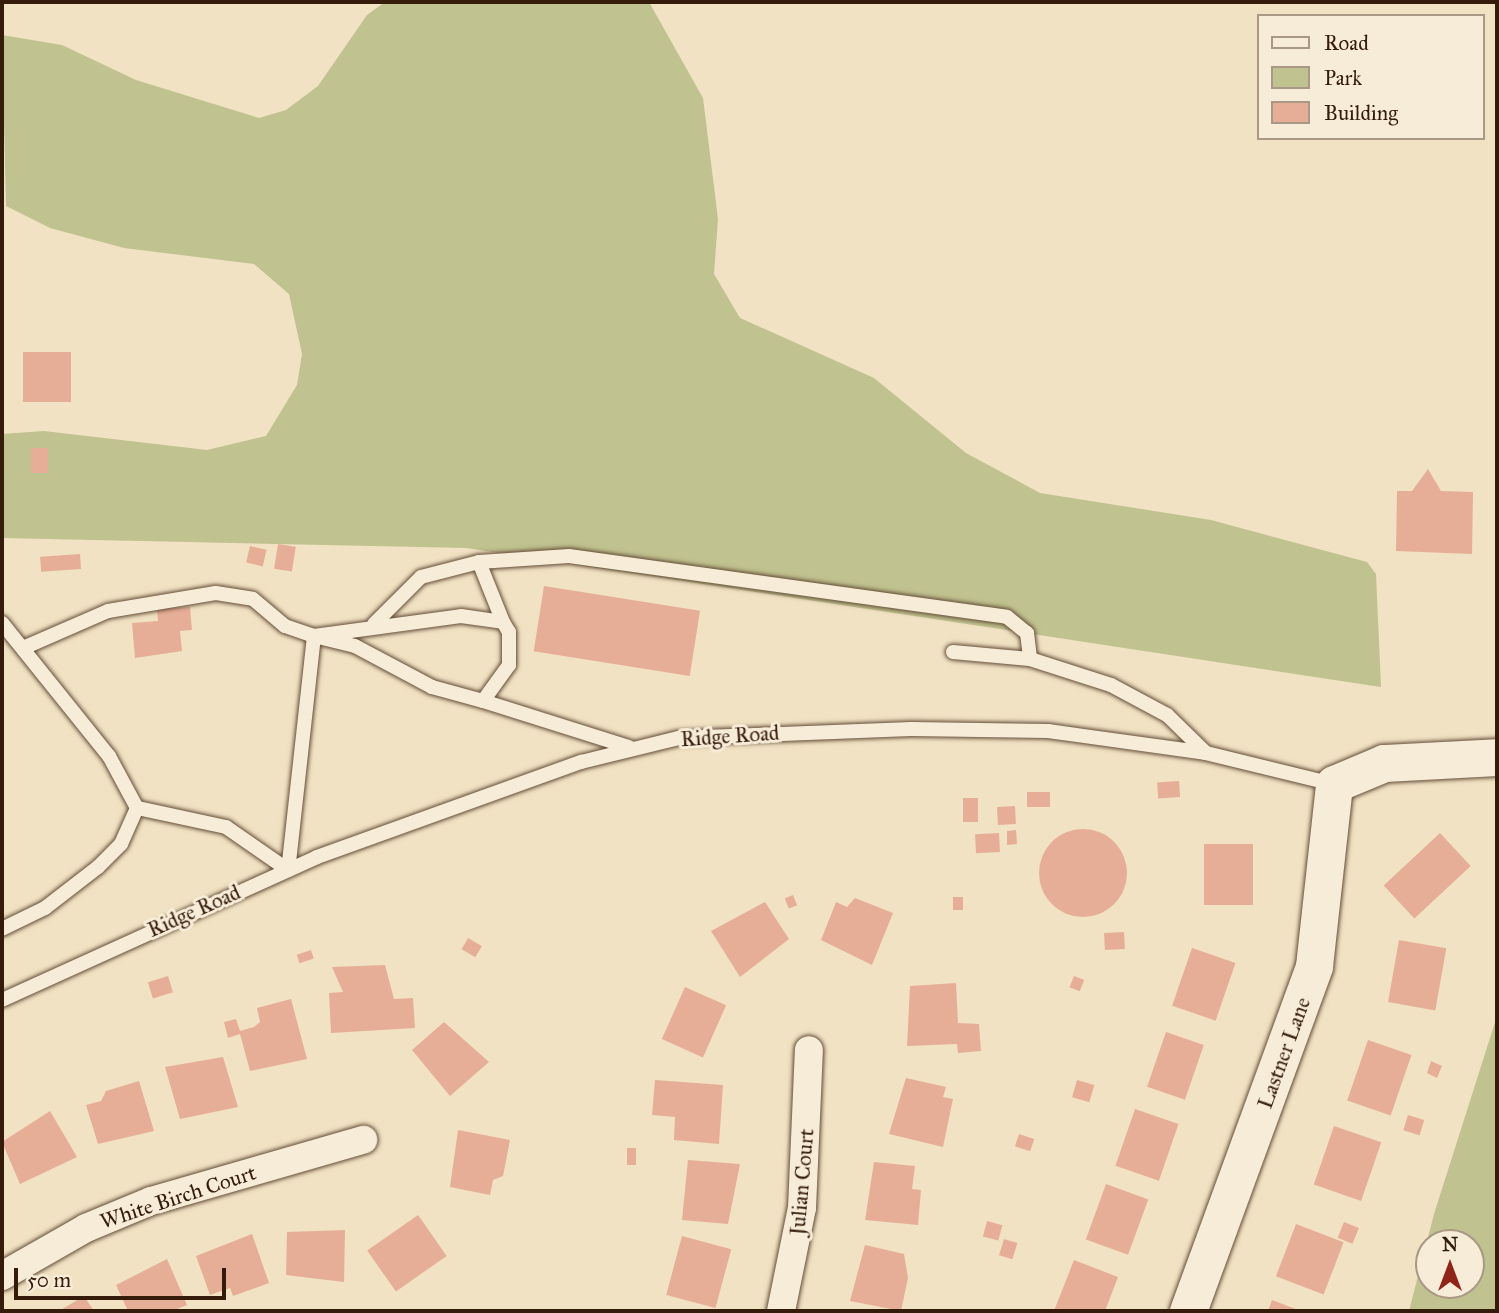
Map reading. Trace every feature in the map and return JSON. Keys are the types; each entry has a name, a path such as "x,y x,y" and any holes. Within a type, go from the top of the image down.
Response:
{"street":[{"path":"1334,784 1384,763 1497,757"},
{"name":"Lastner Lane","path":"1188,1311 1314,966 1334,784"},
{"name":"Julian Court","path":"781,1311 802,1208 809,1050"},
{"name":"White Birch Court","path":"2,1276 86,1228 151,1201 363,1140"}],"lane":[{"path":"374,624 421,577 479,562 569,556 1007,617 1027,633 1030,659"},
{"path":"479,562 513,647 509,665 483,701"},
{"path":"23,648 108,611 216,593 253,599 285,626 355,646 432,687 629,747"},
{"path":"314,636 374,624 461,616 503,622"},
{"path":"2,623 109,756 137,808 226,827 288,870 314,636"},
{"path":"953,652 1030,659 1143,698 1206,752"},
{"name":"Ridge Road","path":"2,1000 288,870 629,747 734,734 911,729 1048,731 1206,752 1334,784"},
{"path":"2,929 45,908 98,867 121,844 137,808"}],"green space":[{"path":"385,2 649,2 703,98 718,219 714,274 740,318 874,378 966,453 1040,493 1211,520 1367,562 1376,574 1381,687 466,548 2,538 2,434 44,431 207,450 266,436 297,385 302,354 289,294 254,264 124,248 50,228 6,206 2,35 62,45 136,80 259,118 286,110 318,86 367,15"},
{"path":"1497,1016 1497,1311 1409,1311 1415,1288 1415,1299 1485,1299 1485,1229 1430,1229"}],"building":[{"path":"23,352 71,352 71,402 23,402"},
{"path":"31,448 48,448 48,473 31,473"},
{"path":"1428,469 1441,491 1473,492 1472,554 1396,551 1397,491 1412,491"},
{"path":"278,544 296,547 292,572 274,569"},
{"path":"250,546 267,550 263,566 246,563"},
{"path":"80,554 81,569 41,572 40,557"},
{"path":"544,586 700,611 690,676 534,651"},
{"path":"190,607 192,630 180,631 182,651 135,658 132,623 158,621 157,609"},
{"path":"1179,781 1180,797 1158,798 1157,783"},
{"path":"1027,792 1050,792 1050,807 1027,807"},
{"path":"963,798 978,798 978,822 963,822"},
{"path":"1015,806 1016,824 998,825 997,807"},
{"path":"1083,829 1100,833 1114,842 1123,856 1127,873 1123,890 1114,904 1100,913 1083,917 1066,913 1052,904 1043,890 1039,873 1043,856 1052,842 1066,833"},
{"path":"1016,830 1017,844 1007,845 1007,831"},
{"path":"999,833 1000,852 976,853 975,834"},
{"path":"1440,833 1471,866 1414,918 1384,886"},
{"path":"1204,844 1253,844 1253,905 1204,905"},
{"path":"793,895 797,905 789,909 785,898"},
{"path":"953,897 963,897 963,910 953,910"},
{"path":"855,898 893,913 872,965 821,940 836,902 847,907"},
{"path":"765,902 789,939 740,977 711,931"},
{"path":"1124,932 1125,949 1105,950 1104,933"},
{"path":"468,938 482,946 475,957 462,949"},
{"path":"1399,940 1446,948 1435,1010 1388,1002"},
{"path":"1192,948 1235,963 1216,1021 1172,1006"},
{"path":"311,950 314,959 300,963 297,955"},
{"path":"385,965 394,999 413,998 415,1028 331,1033 329,993 343,992 332,967"},
{"path":"168,976 173,992 153,998 148,982"},
{"path":"1074,976 1084,980 1080,991 1070,987"},
{"path":"956,983 958,1023 979,1024 981,1051 958,1053 957,1044 907,1046 910,986"},
{"path":"685,987 726,1005 703,1057 662,1039"},
{"path":"291,999 307,1059 250,1071 240,1034 228,1038 224,1022 236,1019 240,1031 254,1027 260,1022 257,1008"},
{"path":"444,1022 489,1062 450,1096 412,1050"},
{"path":"1166,1032 1204,1045 1185,1100 1147,1087"},
{"path":"1368,1040 1411,1055 1391,1115 1347,1101"},
{"path":"223,1057 238,1107 180,1119 165,1067"},
{"path":"1431,1061 1442,1066 1437,1078 1427,1073"},
{"path":"906,1078 946,1087 943,1097 953,1099 943,1147 889,1134"},
{"path":"655,1080 723,1085 719,1144 674,1140 675,1117 652,1115"},
{"path":"1077,1080 1094,1085 1089,1102 1072,1097"},
{"path":"139,1081 154,1131 98,1144 86,1105 101,1101 106,1091"},
{"path":"1135,1109 1178,1124 1159,1181 1115,1166"},
{"path":"50,1111 77,1157 20,1184 2,1142"},
{"path":"1408,1115 1424,1120 1420,1135 1403,1130"},
{"path":"1334,1126 1381,1142 1361,1201 1314,1185"},
{"path":"458,1130 510,1140 503,1176 493,1180 490,1195 450,1187"},
{"path":"1019,1134 1034,1139 1030,1151 1015,1146"},
{"path":"627,1148 636,1148 636,1165 627,1165"},
{"path":"688,1160 740,1164 728,1224 682,1220"},
{"path":"874,1162 915,1166 912,1189 921,1190 918,1225 865,1220"},
{"path":"1106,1184 1148,1199 1128,1255 1086,1239"},
{"path":"418,1215 447,1256 396,1292 367,1251"},
{"path":"987,1221 1002,1225 998,1241 983,1236"},
{"path":"1344,1222 1359,1228 1352,1244 1338,1238"},
{"path":"1296,1224 1344,1242 1324,1295 1276,1276"},
{"path":"345,1230 344,1282 286,1275 287,1232"},
{"path":"252,1234 269,1283 233,1296 230,1288 210,1295 196,1256"},
{"path":"682,1236 731,1249 715,1308 666,1295"},
{"path":"1004,1239 1017,1243 1012,1259 999,1255"},
{"path":"865,1245 904,1254 908,1278 901,1311 850,1301"},
{"path":"167,1259 187,1305 172,1311 128,1311 116,1285"},
{"path":"1074,1260 1118,1277 1105,1311 1054,1311"},
{"path":"84,1296 94,1311 59,1311"},
{"path":"1272,1300 1301,1311 1268,1311"}]}
